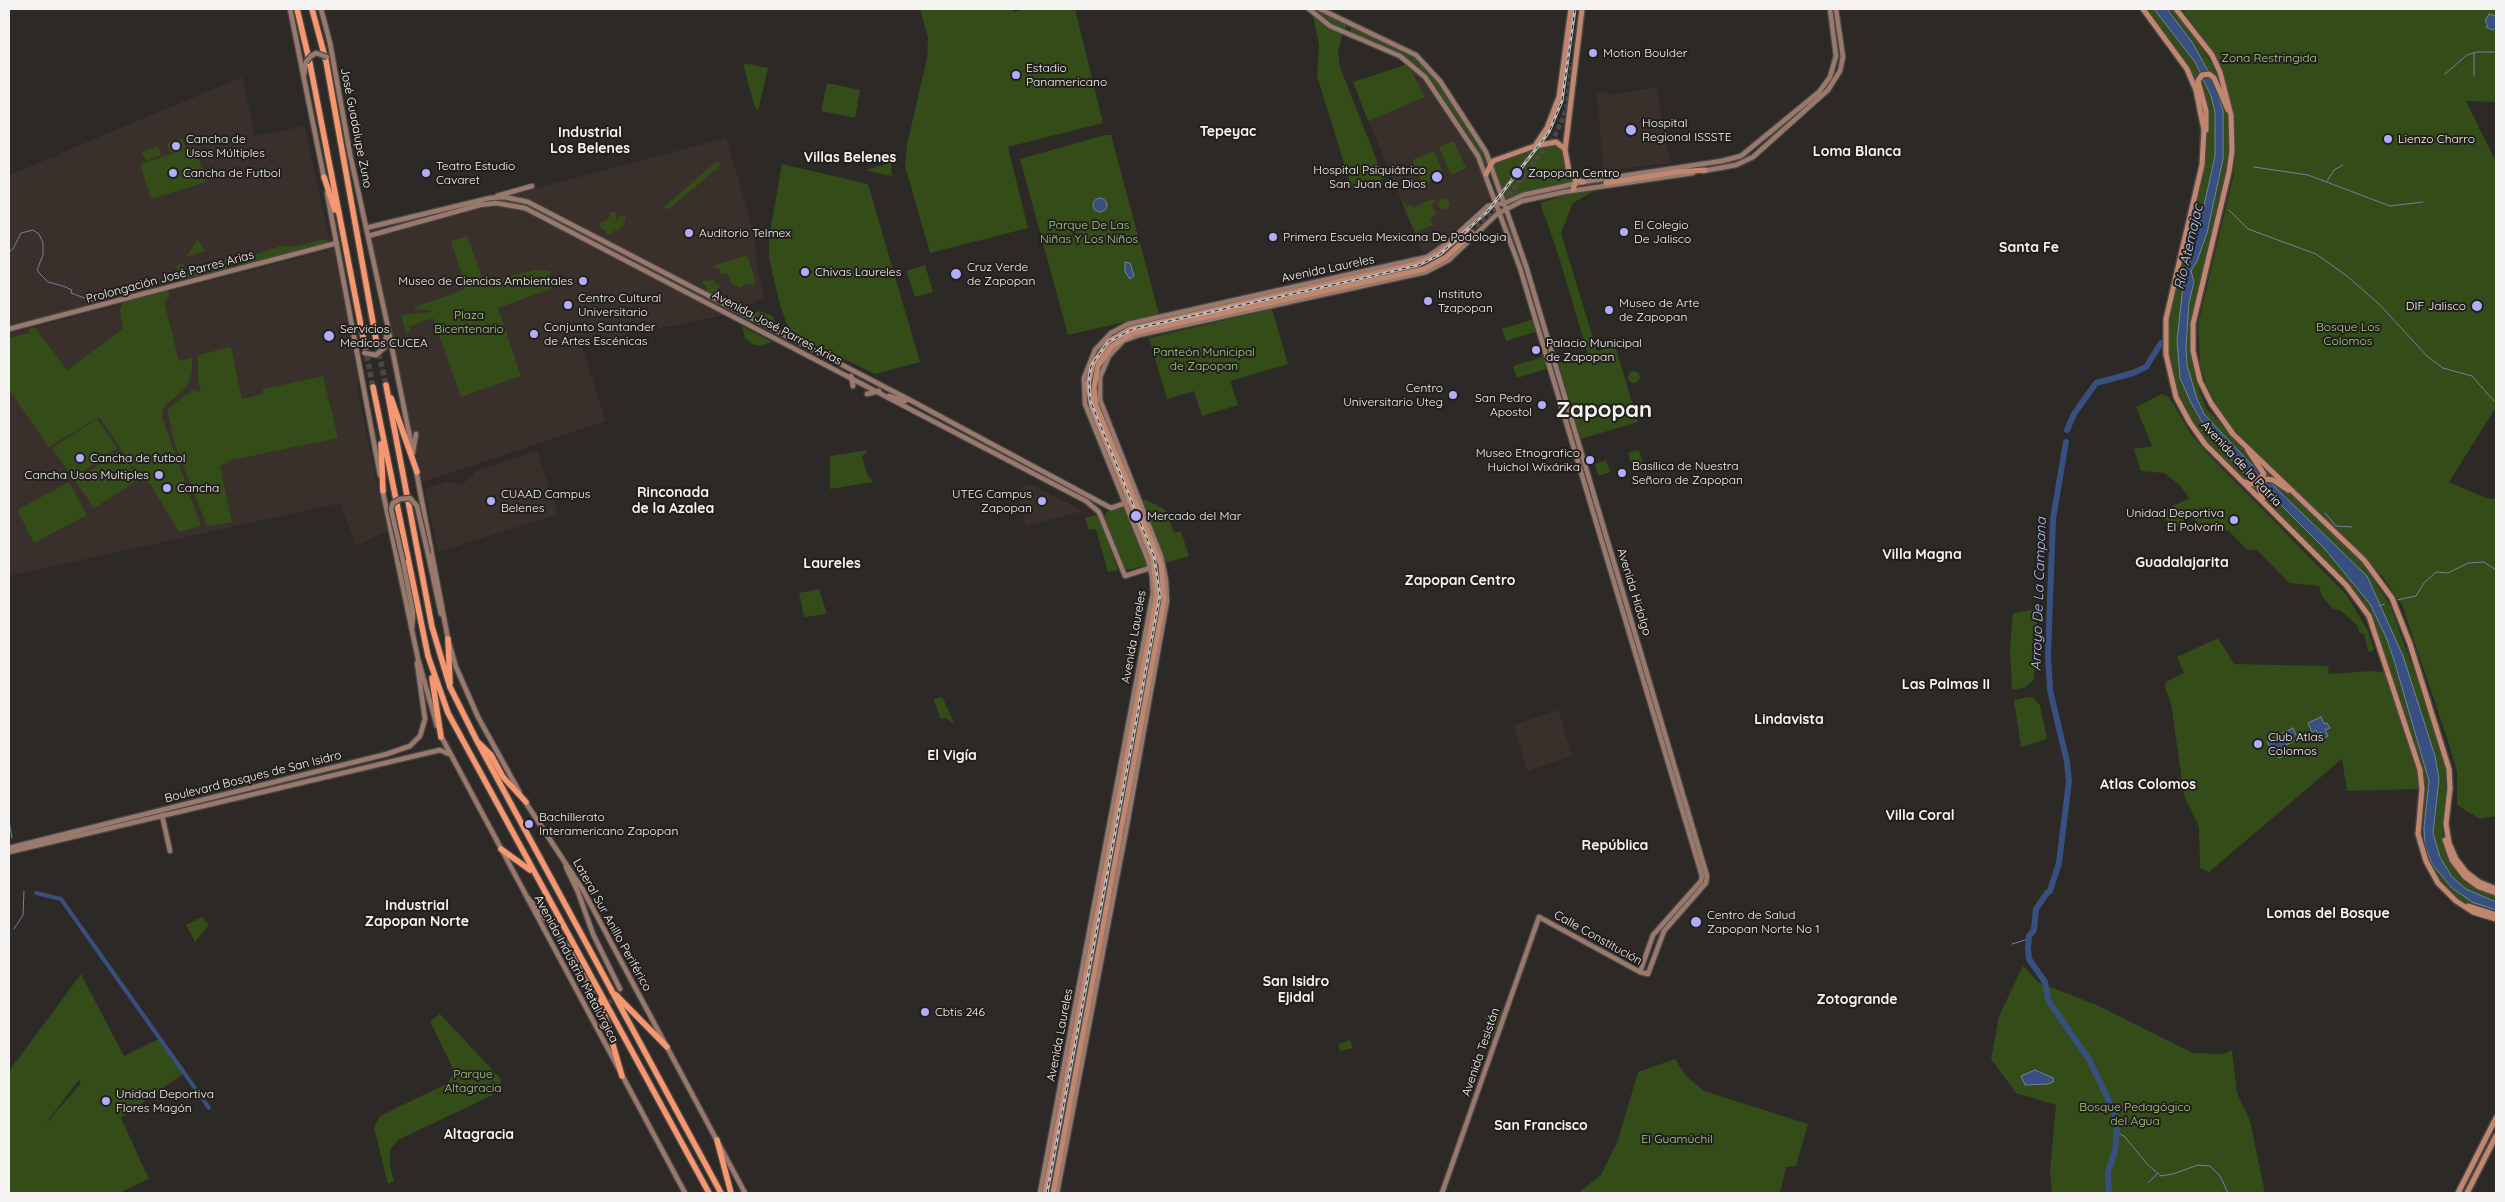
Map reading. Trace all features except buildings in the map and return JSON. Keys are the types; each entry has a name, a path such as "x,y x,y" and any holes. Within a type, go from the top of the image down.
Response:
{"highway":[{"path":"297,9 310,64 364,350"},
{"path":"312,9 326,61 381,347"},
{"path":"324,176 334,205 356,300"},
{"path":"417,472 386,385 432,627 450,687 477,741 721,1193"},
{"path":"383,492 381,447 372,387 428,656 442,737"},
{"path":"448,639 450,687"},
{"path":"428,656 448,713 595,991 709,1193"},
{"path":"477,741 491,755 503,777 526,802"},
{"path":"501,849 527,866 535,876"},
{"path":"610,988 667,1047"},
{"path":"595,991 622,1076"},
{"path":"717,1140 730,1193"}],"main road":[{"path":"290,9 337,243 383,492 418,659"},
{"name":"José Guadalupe Zuno","path":"321,9 387,323 445,622"},
{"name":"Avenida Hidalgo","path":"1309,9 1330,26 1391,51 1414,66 1431,85 1476,152 1498,204 1551,368 1699,854 1701,881 1653,935 1640,972"},
{"name":"Avenida Hidalgo","path":"1320,9 1416,55 1440,81 1478,138 1491,163 1506,205 1526,266 1707,881 1664,931 1648,974"},
{"path":"1535,146 1547,128 1556,108 1572,9"},
{"path":"1572,9 1569,63 1581,9"},
{"path":"1576,182 1569,172 1565,150 1581,9"},
{"path":"1506,205 1539,190 1576,182 1722,161 1748,152 1819,92 1830,77 1836,56 1830,9"},
{"path":"1498,204 1506,205 1572,190 1736,165 1753,157 1828,90 1840,71 1843,58 1836,9"},
{"name":"Avenida de la Patria","path":"2144,9 2192,78 2200,105 2204,138 2202,165 2168,306 2166,354 2174,392 2190,423 2205,444 2346,585 2369,616 2420,770 2422,788 2418,829 2422,852 2438,883 2456,901 2473,912 2496,920"},
{"name":"Avenida de la Patria","path":"2176,9 2212,55 2220,72 2231,115 2232,151 2230,172 2195,308 2193,340 2200,381 2222,422 2364,560 2392,598 2410,644 2446,757 2450,778 2447,833 2456,859 2472,878 2496,889"},
{"path":"304,79 306,62 316,53 327,57 335,71"},
{"path":"1563,70 1568,73 1574,72"},
{"path":"2204,138 2206,111 2198,81 2202,75 2209,74 2214,78 2231,115"},
{"path":"1486,174 1491,163 1535,146 1556,142 1565,150"},
{"path":"1606,183 1676,172 1705,170"},
{"path":"1572,190 1576,182"},
{"path":"496,197 532,186"},
{"name":"Avenida José Parres Arias","path":"366,228 496,197 528,202 908,399 1112,508 1133,501"},
{"name":"Avenida José Parres Arias","path":"368,236 443,215 496,203 525,208 888,396 1093,505 1099,512 1124,574 1157,566"},
{"name":"Avenida Laureles","path":"1133,501 1085,404 1084,378 1091,356 1106,337 1128,324 1427,257 1445,245 1488,206 1498,204"},
{"name":"Avenida Laureles","path":"1057,1193 1166,614 1167,591 1096,405 1094,393 1095,376 1106,353 1120,339 1134,333 1426,272 1449,260 1506,205"},
{"path":"578,235 583,234 582,229"},
{"name":"Avenida Laureles","path":"1053,1193 1164,605 1157,566 1133,501 1090,403 1089,379 1096,358 1109,341 1130,328 1416,264 1440,253 1470,231 1446,257 1424,269 1183,324"},
{"path":"589,240 588,236 592,234"},
{"name":"Prolongación José Parres Arias","path":"9,329 337,243"},
{"path":"687,292 690,286"},
{"path":"1225,302 1234,305"},
{"path":"356,342 364,350 376,355 381,347 387,323"},
{"path":"853,386 850,377 856,373"},
{"path":"866,394 878,392"},
{"path":"888,396 895,396 905,401 908,399"},
{"path":"413,453 416,434"},
{"path":"2234,472 2245,482 2254,484 2264,474 2247,448"},
{"path":"2282,522 2258,491 2266,479 2296,494"},
{"path":"412,630 413,613 391,509 395,502 402,498 410,498 417,506 440,608 445,622"},
{"name":"Avenida Laureles","path":"1040,1193 1152,603 1157,566"},
{"name":"Avenida Laureles","path":"1045,1193 1157,604 1157,566"},
{"name":"Lateral Sur Anillo Periférico","path":"445,622 448,639 470,700 526,802 583,890 745,1193"},
{"name":"Avenida Industria Metalúrgica","path":"418,659 442,737 450,754 685,1193"},
{"name":"Boulevard Bosques de San Isidro","path":"9,848 387,754 416,742 423,732 425,719 416,664 418,659"},
{"name":"Boulevard Bosques de San Isidro","path":"9,852 440,750 450,754"},
{"path":"288,778 290,784"},
{"name":"Avenida de la Patria","path":"2449,800 2444,824 2448,850 2458,869 2474,884 2496,894"},
{"path":"162,815 170,850"},
{"path":"563,857 593,934 620,989"},
{"path":"525,895 568,947 595,991"},
{"name":"Avenida de la Patria","path":"2456,901 2496,915"},
{"name":"Calle Constitución","path":"1540,917 1640,972 1648,974"},
{"name":"Avenida Tesistán","path":"1442,1193 1540,917"},
{"path":"1068,1111 1074,1099"},
{"path":"2458,1193 2496,1118"},
{"path":"2467,1193 2496,1136"}],"shaded area":[{"name":"Hospital Psiquiátrico San Juan de Dios","path":"1408,64 1424,81 1469,146 1490,198 1440,244 1423,254 1353,82"},
{"path":"242,77 255,136 305,126 330,242 9,328 9,175 53,157 57,158 61,153"},
{"name":"Hospital Regional ISSSTE","path":"1656,87 1670,163 1603,171 1597,93 1608,92 1609,95"},
{"name":"Centro Cultural Universitario","path":"726,138 755,237 756,258 764,297 736,313 581,344 606,421 422,482 370,232"},
{"path":"336,248 336,260 358,381 357,388 387,531 356,546 340,503 9,576 9,334"},
{"name":"CUAAD Campus Belenes","path":"537,451 558,514 438,552 425,489 448,481 460,485 472,477 474,472"},
{"name":"UTEG Campus Zapopan","path":"1028,485 1033,485 1083,511 1026,526 1017,491"},
{"path":"1558,710 1572,756 1528,771 1513,725"}],"green space":[{"path":"920,9 1012,9 1014,12 1024,9 1075,9 1103,123 1008,147 1028,228 930,253 905,166 907,145 927,58 928,37"},
{"path":"1310,9 1320,9 1347,23 1345,30 1330,24"},
{"path":"2147,9 2174,9 2212,64 2223,88 2230,118 2228,173 2201,280 2191,335 2195,379 2206,408 2249,453 2336,534 2361,561 2390,605 2439,740 2447,770 2448,789 2442,824 2444,848 2457,873 2477,889 2496,896 2496,914 2456,901 2444,889 2424,855 2419,825 2424,785 2366,609 2255,489 2236,473 2198,433 2181,403 2170,361 2171,312 2201,184 2210,110 2188,64"},
{"name":"Bosque Los Colomos","path":"2182,9 2496,9 2496,102 2466,101 2496,162 2496,407 2449,482 2486,498 2496,499 2496,816 2480,819 2457,805 2457,772 2402,605 2382,576 2226,421 2207,387 2200,364 2198,324 2234,173 2235,128 2232,103 2216,57"},
{"path":"1313,16 1328,27 1343,33 1338,51 1340,67 1384,179 1352,189 1317,76 1319,45"},
{"path":"1352,26 1414,55 1438,80 1481,145 1489,164 1486,167 1437,91 1419,69 1397,52 1350,32"},
{"path":"743,63 768,68 758,111 754,105"},
{"path":"1408,64 1425,97 1368,121 1353,82"},
{"path":"827,83 860,90 855,118 821,111"},
{"name":"Parque De Las Niñas Y Los Niños","path":"1105,135 1111,135 1159,314 1068,335 1020,159"},
{"name":"Cancha de Usos Múltiples","path":"182,138 186,148 170,153 167,143"},
{"path":"1454,141 1466,168 1451,175 1439,147"},
{"path":"1555,144 1561,149 1573,183 1527,191 1505,201 1493,163 1526,151"},
{"name":"Cancha de Usos Múltiples","path":"158,146 161,155 146,161 142,152"},
{"name":"Cancha de Futbol","path":"195,146 206,182 151,199 140,164"},
{"path":"1434,151 1444,175 1423,185 1412,160"},
{"path":"717,161 721,165 669,209 663,208"},
{"path":"891,163 892,176 865,170"},
{"path":"782,164 868,184 920,362 875,374 790,333 780,305 769,258 769,238"},
{"path":"1596,190 1573,203 1561,233 1597,351 1615,346 1638,422 1581,439 1558,363 1588,354 1558,254 1540,203 1569,194"},
{"path":"1433,198 1435,203 1431,205 1437,214 1430,218 1433,225 1415,233 1402,202 1404,201 1407,207 1411,205 1413,208"},
{"path":"1444,198 1450,204 1444,210 1438,204"},
{"path":"616,211 616,221 618,221 618,217 626,216 624,225 619,228 620,232 614,228 612,233 606,234 606,231 601,229 600,223 609,218 610,213"},
{"name":"Plaza Bicentenario","path":"467,236 484,282 535,270 550,271 551,289 498,308 521,376 461,397 433,318 409,326 411,331 406,333 401,315 431,312 430,310 415,310 415,307 463,290 465,284 451,241"},
{"path":"198,239 205,251 186,257"},
{"path":"324,239 330,242 242,265 240,259 281,246 293,247"},
{"path":"747,255 756,282 752,285 746,283 741,288 732,284 727,274 720,273 719,268 715,269 715,265"},
{"path":"229,258 231,267 180,280 176,267 183,263 186,272"},
{"path":"925,265 933,292 915,297 906,271"},
{"path":"715,280 715,285 719,284 720,287 717,288 721,292 720,295 715,296 707,292 706,286 702,284 702,281"},
{"path":"168,290 170,297 164,301 179,361 192,358 192,371 187,387 166,405 163,409 162,417 201,526 179,532 150,484 142,480 99,417 49,447 9,390 9,338 30,333 28,329 35,327 67,370 123,329 120,311 122,303"},
{"name":"Panteón Municipal de Zapopan","path":"1272,309 1288,364 1230,381 1238,405 1202,416 1194,391 1167,399 1149,338"},
{"path":"760,311 773,316 778,330 749,314"},
{"path":"1534,319 1538,331 1506,341 1502,329"},
{"path":"742,326 772,342 760,346 752,344 745,338"},
{"path":"231,347 242,399 263,394 263,389 323,376 338,438 227,461 227,463 220,466 232,522 207,526 175,445 167,410 192,390 201,393 198,378 198,355"},
{"path":"1545,356 1549,368 1517,378 1513,366"},
{"path":"1636,371 1639,372 1639,382 1632,383 1629,382 1628,375 1629,372"},
{"name":"Unidad Deportiva El Polvorín","path":"2161,394 2168,396 2191,434 2207,453 2346,594 2367,629 2374,649 2372,652 2368,651 2364,634 2359,632 2358,626 2341,611 2333,609 2322,596 2319,586 2289,583 2257,550 2247,550 2229,531 2199,524 2189,516 2175,529 2159,513 2189,498 2180,485 2164,473 2141,471 2134,449 2152,446 2136,407"},
{"name":"Cancha de futbol","path":"97,419 117,448 73,478 52,448"},
{"name":"Cancha de futbol","path":"120,450 140,479 94,508 75,481"},
{"path":"868,450 862,457 868,476 873,482 830,489 830,456"},
{"path":"1639,450 1643,463 1632,467 1628,453"},
{"path":"1606,460 1610,472 1598,476 1595,464"},
{"path":"69,482 87,515 34,543 17,510"},
{"path":"1145,499 1166,510 1174,533 1181,531 1189,556 1165,563 1141,501"},
{"path":"1122,507 1148,565 1126,569 1121,563 1104,517 1106,512"},
{"path":"1096,515 1118,570 1108,572 1096,529 1089,530 1085,518"},
{"path":"819,589 827,614 804,617 799,593"},
{"path":"2038,609 2034,679 2026,687 2012,690 2010,648 2013,613"},
{"name":"Club Atlas Colomos","path":"2218,638 2234,664 2328,666 2329,674 2373,671 2387,673 2417,767 2420,789 2347,791 2342,759 2209,872 2200,868 2199,827 2184,795 2171,703 2165,688 2166,682 2184,673 2177,657"},
{"path":"942,697 954,723 945,718 941,719 934,699"},
{"path":"2034,698 2040,705 2047,739 2021,747 2014,700"},
{"path":"202,917 209,925 195,942 186,925"},
{"name":"Bosque Pedagógico del Agua","path":"2023,966 2038,982 2099,1006 2193,1053 2223,1054 2232,1050 2237,1093 2250,1121 2265,1193 2052,1193 2050,1171 2056,1105 2016,1093 1991,1059 1999,1016"},
{"name":"Unidad Deportiva Flores Magón","path":"81,974 124,1056 161,1038 186,1072 121,1118 149,1179 119,1193 9,1193 9,1071","holes":["79,1080 81,1083 43,1127"]},
{"path":"1505,1009 1493,1040 1485,1015"},
{"name":"Parque Altagracia","path":"440,1014 501,1079 499,1092 398,1140 390,1150 390,1167 394,1181 388,1184 374,1127 380,1116 448,1083 454,1071 430,1021"},
{"path":"1350,1040 1353,1048 1340,1051 1338,1044"},
{"name":"El Guamúchil","path":"1675,1059 1687,1077 1704,1091 1808,1124 1796,1166 1786,1167 1780,1193 1578,1193 1601,1175 1618,1140 1638,1072"}],"water":[{"path":"2154,9 2167,9 2192,42 2213,80 2223,111 2223,159 2207,233 2197,261 2191,271 2194,282 2189,303 2186,348 2187,365 2197,399 2204,414 2249,462 2367,576 2403,656 2435,756 2439,779 2433,833 2440,857 2452,877 2466,889 2496,902 2496,910 2472,902 2452,888 2432,864 2425,845 2424,828 2429,781 2394,660 2386,637 2370,604 2324,548 2280,504 2261,491 2212,439 2191,403 2180,378 2177,341 2182,294 2195,231 2201,219 2215,156 2215,112 2211,96 2195,62"},
{"path":"2489,14 2496,16 2496,28 2492,30 2486,27 2488,25 2485,21"},
{"path":"1097,198 1103,198 1107,205 1103,212 1097,212 1093,208 1093,202"},
{"path":"1125,262 1130,263 1132,269 1134,276 1130,279 1125,272"},
{"path":"2321,717 2324,724 2327,723 2330,728 2325,730 2328,736 2324,738 2321,732 2318,734 2316,730 2312,732 2308,723"},
{"path":"2293,728 2298,739 2284,746 2287,754 2279,758 2276,750 2272,751 2267,741"},
{"path":"2035,1070 2053,1078 2053,1082 2025,1085 2021,1076"}],"waterway":[{"path":"2445,74 2467,55 2477,52 2496,52"},
{"path":"2474,53 2474,76"},
{"path":"2327,181 2334,170 2343,165"},
{"path":"2254,167 2308,175 2390,206 2423,202"},
{"path":"2229,210 2248,229 2316,254 2347,276 2379,304 2427,356 2443,368 2472,376 2494,401"},
{"path":"9,252 13,249 21,233 33,230 39,234 43,243 43,255 37,270 41,275 48,282 63,286 72,290 71,293 98,303"},
{"name":"Arroyo De La Campana","path":"2067,430 2074,414 2096,383 2133,373 2146,367 2161,343"},
{"name":"Arroyo De La Campana","path":"2066,442 2053,519 2048,655 2050,690 2067,762 2069,781 2059,863 2050,891 2036,909 2034,930 2029,936 2028,948 2029,959 2045,982 2048,1000 2090,1061 2114,1112 2117,1125 2115,1151 2108,1172 2109,1193"},
{"path":"2325,513 2336,526 2352,527"},
{"path":"2397,600 2416,596 2424,583 2436,572 2448,573 2468,563 2484,562 2496,570"},
{"path":"2379,606 2384,604"},
{"path":"9,821 12,838"},
{"path":"14,929 23,915 24,891"},
{"path":"36,893 61,899 209,1108"},
{"path":"2012,944 2029,939"},
{"path":"2116,1132 2124,1136 2148,1165 2161,1176 2173,1174 2198,1165 2210,1166 2220,1176 2228,1193"},
{"path":"2148,1183 2158,1173"}],"tunnel":[{"path":"1472,233 1514,188 1553,139 1567,107 1572,63"},
{"path":"1547,131 1556,113 1561,95"},
{"path":"1492,203 1538,144"},
{"path":"1571,189 1606,183"},
{"path":"1495,211 1533,196 1558,191"},
{"path":"1468,229 1487,209"},
{"path":"377,345 386,385"},
{"path":"365,347 373,387"},
{"path":"592,991 598,999 609,1002 619,998 620,989"}],"railway":[{"path":"1047,1193 1160,595 1154,556 1090,400 1089,379 1091,366 1108,342 1133,329 1419,265 1439,255 1488,211 1549,132 1562,101 1575,9"}],"place":[{"name":"Motion Boulder","path":"1593,53"},
{"name":"Estadio Panamericano","path":"1016,75"},
{"name":"Hospital Regional ISSSTE","path":"1631,130"},
{"name":"Lienzo Charro","path":"2388,139"},
{"name":"Cancha de Usos Múltiples","path":"176,146"},
{"name":"Cancha de Futbol","path":"173,173"},
{"name":"Teatro Estudio Cavaret","path":"426,173"},
{"name":"Zapopan Centro","path":"1517,173"},
{"name":"Hospital Psiquiátrico San Juan de Dios","path":"1437,177"},
{"name":"El Colegio De Jalisco","path":"1624,232"},
{"name":"Auditorio Telmex","path":"689,233"},
{"name":"Primera Escuela Mexicana De Podologia","path":"1273,237"},
{"name":"Chivas Laureles","path":"805,272"},
{"name":"Cruz Verde de Zapopan","path":"956,274"},
{"name":"Museo de Ciencias Ambientales","path":"583,281"},
{"name":"Instituto Tzapopan","path":"1428,301"},
{"name":"Centro Cultural Universitario","path":"568,305"},
{"name":"DIF Jalisco","path":"2477,306"},
{"name":"Museo de Arte de Zapopan","path":"1609,310"},
{"name":"Conjunto Santander de Artes Escénicas","path":"534,334"},
{"name":"Servicios Medicos CUCEA","path":"329,336"},
{"name":"Palacio Municipal de Zapopan","path":"1536,350"},
{"name":"Centro Universitario Uteg","path":"1453,395"},
{"name":"San Pedro Apostol","path":"1542,405"},
{"name":"Cancha de futbol","path":"80,458"},
{"name":"Museo Etnografico Huichol Wixárika","path":"1590,460"},
{"name":"Basílica de Nuestra Señora de Zapopan","path":"1622,473"},
{"name":"Cancha Usos Multiples","path":"159,475"},
{"name":"Cancha","path":"167,488"},
{"name":"CUAAD Campus Belenes","path":"491,501"},
{"name":"UTEG Campus Zapopan","path":"1042,501"},
{"name":"Mercado del Mar","path":"1136,516"},
{"name":"Unidad Deportiva El Polvorín","path":"2234,520"},
{"name":"Club Atlas Colomos","path":"2258,744"},
{"name":"Bachillerato Interamericano Zapopan","path":"529,824"},
{"name":"Centro de Salud Zapopan Norte No 1","path":"1696,922"},
{"name":"Cbtis 246","path":"925,1012"},
{"name":"Unidad Deportiva Flores Magón","path":"106,1101"}],"district":[{"name":"Tepeyac","path":"1228,132"},
{"name":"Industrial Los Belenes","path":"590,142"},
{"name":"Loma Blanca","path":"1857,152"},
{"name":"Villas Belenes","path":"850,158"},
{"name":"Santa Fe","path":"2029,248"},
{"name":"Zapopan","path":"1604,410"},
{"name":"Rinconada de la Azalea","path":"673,502"},
{"name":"Villa Magna","path":"1922,555"},
{"name":"Guadalajarita","path":"2182,563"},
{"name":"Laureles","path":"832,564"},
{"name":"Zapopan Centro","path":"1460,581"},
{"name":"Las Palmas II","path":"1946,685"},
{"name":"Lindavista","path":"1789,720"},
{"name":"El Vigía","path":"952,756"},
{"name":"Atlas Colomos","path":"2148,785"},
{"name":"Villa Coral","path":"1920,816"},
{"name":"República","path":"1615,846"},
{"name":"Industrial Zapopan Norte","path":"417,914"},
{"name":"Lomas del Bosque","path":"2328,914"},
{"name":"San Isidro Ejidal","path":"1296,990"},
{"name":"Zotogrande","path":"1857,1000"},
{"name":"San Francisco","path":"1541,1126"},
{"name":"Altagracia","path":"479,1135"}],"park label":[{"name":"Zona Restringida","path":"2269,58"}],"water label":[{"name":"Río Atemajac","path":"2189,247"}]}
